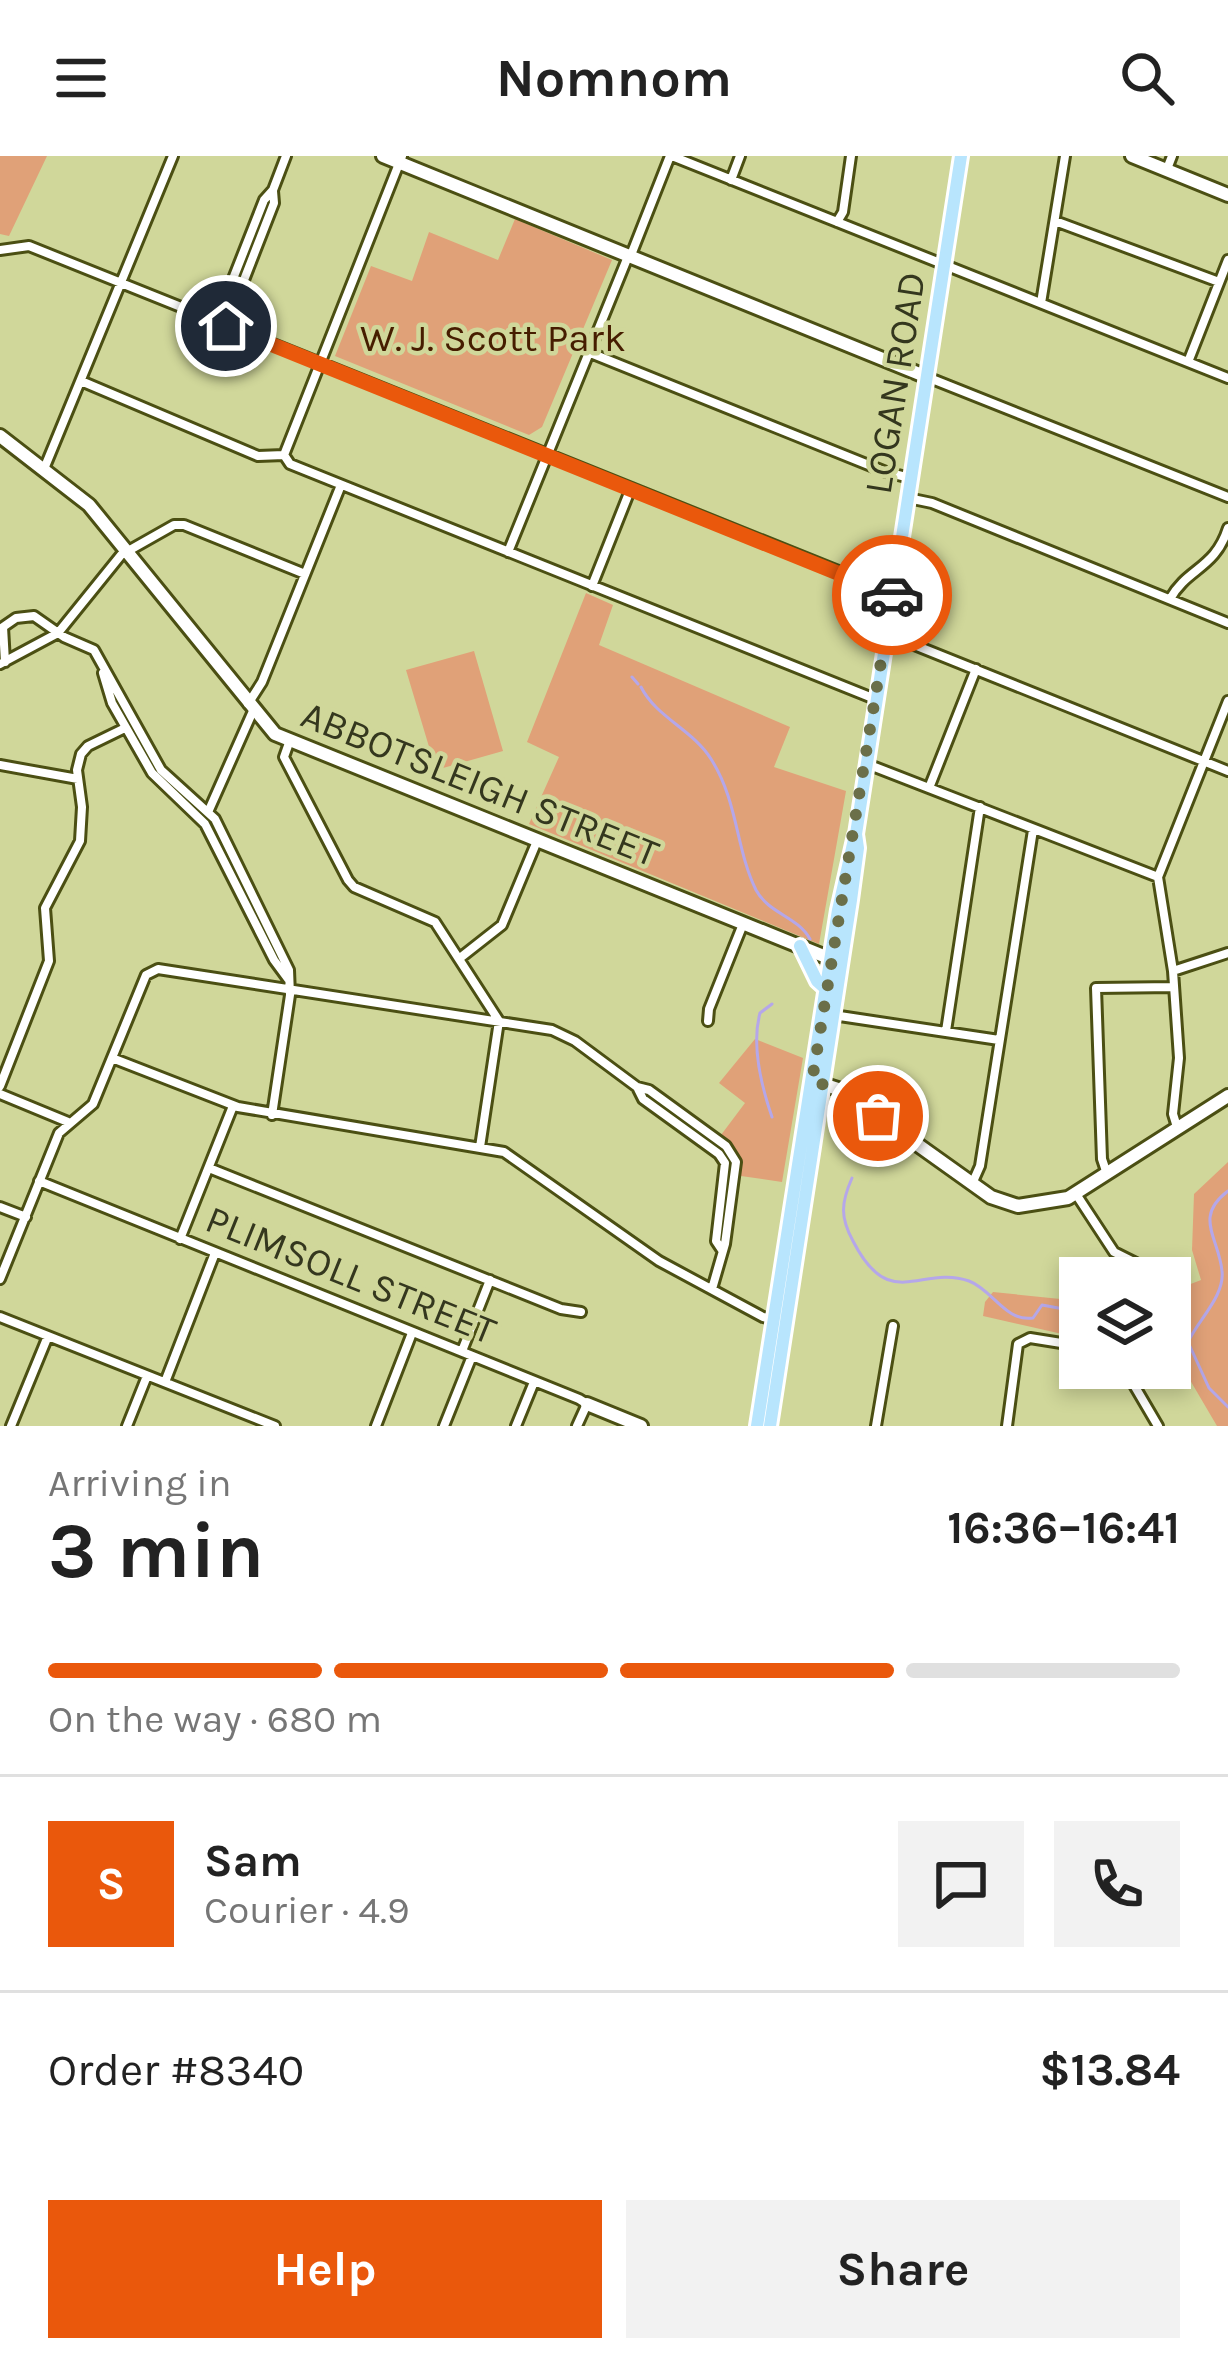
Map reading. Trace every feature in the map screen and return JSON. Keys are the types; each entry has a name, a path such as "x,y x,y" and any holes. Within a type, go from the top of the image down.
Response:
{"main road":[{"name":"LOGAN ROAD","path":"817,1082 833,1015 850,847 856,834 961,156"},
{"path":"800,946 826,989"},
{"name":"LOGAN ROAD","path":"770,1426 826,989 836,961"},
{"name":"LOGAN ROAD","path":"758,1426 781,1321"}],"street":[{"path":"44,469 173,156"},
{"path":"221,324 274,203 273,190 286,156"},
{"path":"383,156 401,159 1228,497"},
{"path":"508,551 671,156 1228,378"},
{"path":"730,180 740,156"},
{"path":"838,223 851,156"},
{"path":"1041,303 1065,156"},
{"path":"1132,156 1169,163 1228,195"},
{"path":"284,454 401,159"},
{"path":"1055,221 1219,282"},
{"path":"0,250 29,247 893,592"},
{"path":"1188,362 1228,260"},
{"path":"588,352 911,478"},
{"path":"81,381 258,456 284,454"},
{"name":"ABBOTSLEIGH STREET","path":"0,436 80,496 268,729 836,961"},
{"path":"284,454 290,464 877,699"},
{"path":"209,810 341,485"},
{"path":"592,586 631,488"},
{"path":"908,498 1228,623"},
{"path":"272,1115 290,985 286,960 209,810 161,770 94,650 58,633 34,616 10,620 3,627 3,663 58,633 127,551 162,530 184,525 305,574"},
{"path":"1170,599 1216,554 1228,528"},
{"path":"1216,554 1227,560"},
{"path":"886,634 1228,771"},
{"path":"929,788 976,670"},
{"path":"103,671 125,728 152,773 198,814 290,985"},
{"path":"1178,1129 1173,1114 1179,1058 1173,971 1158,877 1228,701"},
{"path":"68,1122 0,1090 49,961 43,916 80,841 81,754 125,728"},
{"path":"290,740 284,757 348,880 354,887 434,922 499,1021 480,1147"},
{"path":"0,764 78,779"},
{"path":"867,764 1158,877"},
{"path":"946,1031 980,807"},
{"path":"972,1184 980,1166 1034,830"},
{"path":"460,958 502,925 537,839"},
{"path":"708,1022 743,922"},
{"path":"1173,971 1228,952"},
{"path":"0,1280 39,1181 68,1122 93,1105 151,969 290,985 562,1034 637,1087 650,1090 733,1154 736,1171 712,1289"},
{"path":"1107,1174 1102,1159 1096,988 1174,987"},
{"path":"833,1015 999,1040"},
{"path":"112,1058 232,1106 504,1152 659,1261 781,1321"},
{"path":"817,1082 845,1092 997,1201 1018,1206 1076,1193 1228,1096"},
{"path":"180,1239 232,1106"},
{"path":"208,1168 563,1310 581,1312"},
{"name":"PLIMSOLL STREET","path":"39,1181 641,1426"},
{"path":"1076,1193 1114,1252 1124,1257"},
{"path":"0,1207 26,1217"},
{"path":"165,1382 215,1253"},
{"path":"462,1351 490,1280"},
{"path":"0,1317 275,1426"},
{"path":"877,1426 893,1326"},
{"path":"376,1426 412,1333"},
{"path":"25,1426 12,1423 47,1336"},
{"path":"1007,1426 1016,1348 1022,1340 1059,1342"},
{"path":"444,1426 472,1356"},
{"path":"127,1426 147,1376"},
{"path":"516,1426 534,1382"},
{"path":"1136,1389 1158,1426"},
{"path":"577,1426 587,1404"}],"green space":[{"path":"0,156 47,156 9,236 0,234"},
{"name":"W. J. Scott Park","path":"515,219 612,260 542,427 529,435 335,356 371,266 412,281 429,232 498,260"},
{"path":"586,593 613,605 599,645 790,727 774,767 846,791 819,944 529,824 559,757 527,742"},
{"path":"474,651 503,751 436,770 406,670"},
{"path":"755,1039 803,1058 782,1182 741,1176 737,1151 721,1135 745,1103 719,1083"},
{"path":"1228,1162 1228,1426 1217,1426 1191,1382 1191,1284 1201,1280 1192,1250 1194,1194"},
{"path":"993,1292 1059,1299 1059,1333 983,1316"}],"waterway":[{"path":"632,677 638,684"},
{"path":"641,687 711,759 727,792 756,890 810,939"},
{"path":"772,1004 760,1013 757,1052 772,1117"},
{"path":"852,1178 844,1203 846,1225 867,1263 880,1276 907,1282 952,1277 969,1281 1023,1318 1033,1318 1042,1305 1059,1308"},
{"path":"1228,1191 1210,1219 1222,1280 1188,1342 1209,1388 1228,1407"}],"way so far":[{"path":"878,1116 842,1090 812,1081 892,595"}],"route":[{"path":"226,326 892,595"}]}
